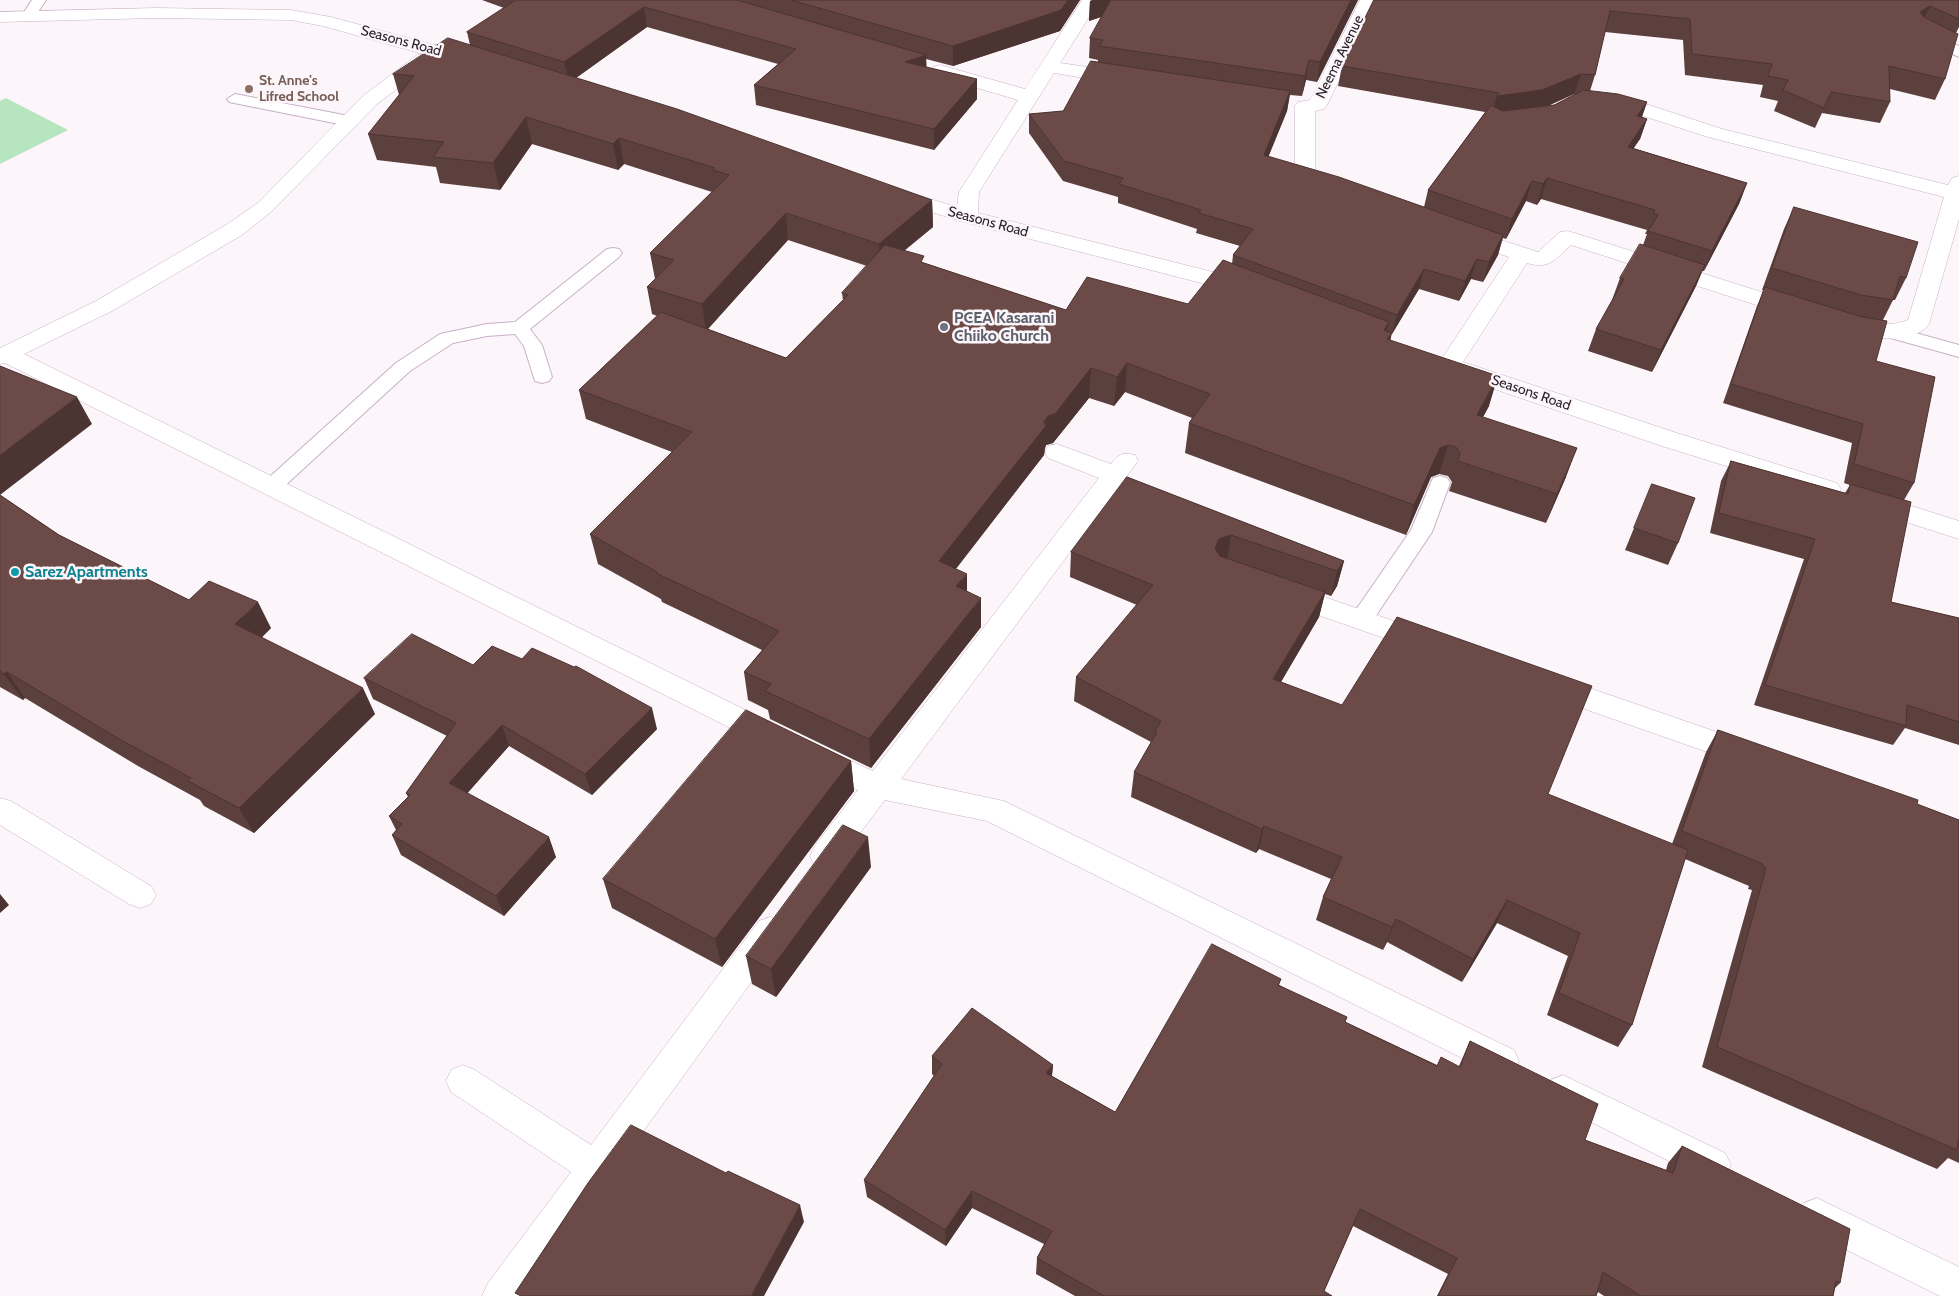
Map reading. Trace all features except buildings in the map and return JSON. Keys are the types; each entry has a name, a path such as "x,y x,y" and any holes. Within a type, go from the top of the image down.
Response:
{"street":[{"path":"156,13 191,0"},
{"path":"967,217 969,192 1091,0"},
{"name":"Neema Avenue","path":"1347,193 1320,183 1305,173 1296,105 1317,105 1369,0"},
{"name":"Seasons Road","path":"0,17 156,13 291,15 325,21 437,50 490,67"},
{"path":"3,356 104,306 234,230 265,207 349,120 399,76 437,50"},
{"path":"926,67 1030,97"},
{"path":"1050,67 1138,80"},
{"path":"1448,228 1541,260 1568,237 1725,288 1878,333 1894,333 1918,324 1957,188 1715,133 1642,109 1594,104"},
{"name":"Seasons Road","path":"882,190 967,217 1226,282 1263,296"},
{"name":"Seasons Road","path":"1522,254 1440,362 1671,440 1959,530"},
{"path":"3,356 668,685 877,786 993,810 1735,1176"},
{"path":"501,1296 877,786 1120,468 1057,452"},
{"path":"1262,585 1445,649"},
{"path":"1529,678 1772,762"},
{"path":"0,810 140,895"},
{"path":"463,1080 595,1168"},
{"path":"1789,1202 1959,1286"}],"lane":[{"path":"29,15 39,0"},
{"path":"1920,33 1959,52"},
{"path":"235,99 349,120"},
{"path":"271,487 403,367 447,338 487,330 520,328 613,253"},
{"path":"520,328 533,345 542,377"},
{"path":"1894,333 1959,351"},
{"path":"1361,620 1421,532 1440,483"}],"green space":[{"path":"6,98 68,130 0,164 0,101"}],"place":[{"name":"St. Anne's Lifred School","path":"249,89"},
{"name":"PCEA Kasarani Chiiko Church","path":"944,327"},
{"name":"Sarez Apartments","path":"15,572"}]}
